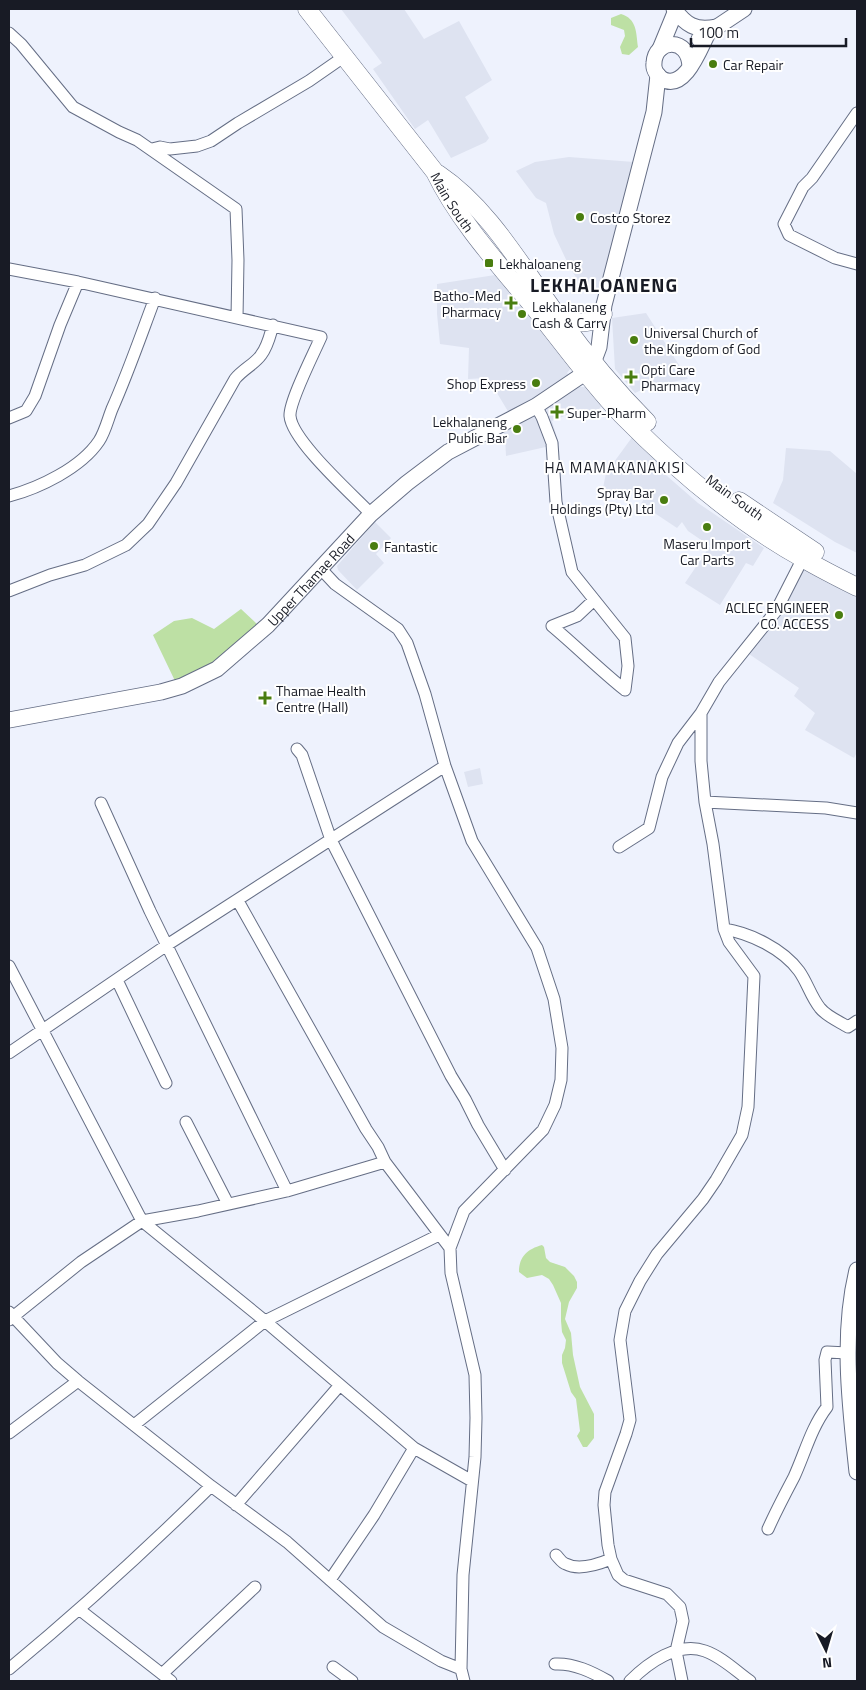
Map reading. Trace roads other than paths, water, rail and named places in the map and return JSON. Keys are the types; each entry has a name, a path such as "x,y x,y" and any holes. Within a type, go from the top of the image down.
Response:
{"main road":[{"path":"307,9 435,172"},
{"path":"660,49 668,45 681,47 714,30 744,9"},
{"path":"674,11 684,22 694,27 714,30"},
{"path":"674,11 681,47 689,57 690,67"},
{"path":"674,11 660,49 654,57 654,66 658,75 664,80 678,80"},
{"path":"654,112 678,80 686,75 714,30"},
{"path":"589,368 599,347 604,306 654,112 658,75"},
{"name":"Main South","path":"435,172 454,185 489,223 530,276 589,368"},
{"name":"Main South","path":"435,172 446,195 499,265 589,368 632,407 684,460 805,553 857,587"},
{"path":"558,317 586,324 603,314"},
{"name":"Upper Thamae Road","path":"9,720 161,692 199,679 217,669 262,631 371,514 407,483 448,452 536,406 589,368"},
{"name":"Main South","path":"805,553 857,575"},
{"path":"857,1270 852,1292 848,1352 857,1472"}],"street":[{"path":"9,33 21,44 73,107 118,132 138,140 236,209 238,260 237,318"},
{"path":"152,149 197,146 211,141 238,122 309,81 345,56"},
{"path":"857,113 812,178 803,187 784,224 789,235 835,258 857,264"},
{"path":"9,269 155,298 321,337 294,400 290,415 293,427 303,444 371,514"},
{"path":"9,418 26,411 36,396 60,325 78,282"},
{"path":"9,496 29,490 69,469 83,458 99,441 121,390 155,298"},
{"path":"9,591 50,575 85,565 126,545 148,524 176,483 235,379 242,370 261,356 273,325"},
{"path":"536,406 552,443 556,502 572,572 625,638 628,666 625,690 552,626 577,616 594,600"},
{"path":"620,847 649,828 662,777 678,744 701,713 719,682 776,611 805,553"},
{"path":"321,568 335,584 398,629 407,643 415,662 445,766 472,841 537,948 554,999 562,1048 561,1080 555,1105 543,1130 464,1212 450,1248 451,1273 475,1375 475,1457 463,1575 461,1669 464,1681"},
{"path":"682,1681 676,1651 683,1621 680,1607 667,1594 624,1580 618,1575 611,1559 604,1505 606,1492 630,1420 620,1340 626,1311 640,1281 657,1254 703,1199 716,1180 742,1134 748,1107 754,976 729,942 724,929 713,844 705,802 701,761 701,713"},
{"path":"297,750 302,755 331,840 447,1067 505,1170"},
{"path":"9,1053 167,945 445,766"},
{"path":"705,802 826,808 857,813"},
{"path":"101,803 167,945 287,1191"},
{"path":"238,900 385,1162 450,1248"},
{"path":"724,929 734,930 771,947 792,962 820,1009 848,1027 857,1021"},
{"path":"9,966 142,1221 265,1321 414,1448 472,1481"},
{"path":"117,980 166,1083"},
{"path":"186,1122 228,1204"},
{"path":"385,1162 287,1191 198,1211 142,1221 81,1262 10,1316 78,1381 211,1486 287,1542 383,1627 441,1661 461,1669"},
{"path":"134,1425 265,1321 439,1235"},
{"path":"768,1529 820,1416 827,1407 825,1360 827,1352 848,1352"},
{"path":"9,1433 78,1381"},
{"path":"236,1505 340,1385"},
{"path":"330,1580 374,1515 414,1448"},
{"path":"9,1669 80,1610 147,1549 211,1486"},
{"path":"556,1556 565,1564 574,1566 591,1565 611,1559"},
{"path":"162,1674 256,1587"},
{"path":"80,1610 171,1681"},
{"path":"630,1681 659,1658 676,1651 691,1649 704,1650 717,1657 750,1681"},
{"path":"556,1664 566,1663 608,1681"},
{"path":"333,1667 352,1681"}],"place":[{"name":"Car Repair","path":"713,64"},
{"name":"Costco Storez","path":"580,217"},
{"name":"Lekhaloaneng","path":"489,263"},
{"name":"Batho-Med Pharmacy","path":"511,303"},
{"name":"Lekhalaneng Cash & Carry","path":"522,314"},
{"name":"Universal Church of the Kingdom of God","path":"634,340"},
{"name":"Opti Care Pharmacy","path":"631,377"},
{"name":"Shop Express","path":"536,383"},
{"name":"Super-Pharm","path":"557,412"},
{"name":"Lekhalaneng Public Bar","path":"517,429"},
{"name":"Spray Bar Holdings (Pty) Ltd","path":"664,500"},
{"name":"Maseru Import Car Parts","path":"707,527"},
{"name":"Fantastic","path":"374,546"},
{"name":"ACLEC ENGINEER CO. ACCESS","path":"839,615"},
{"name":"Thamae Health Centre (Hall)","path":"265,698"}],"district":[{"name":"LEKHALOANENG","path":"604,284"},
{"name":"HA MAMAKANAKISI","path":"615,467"}]}
